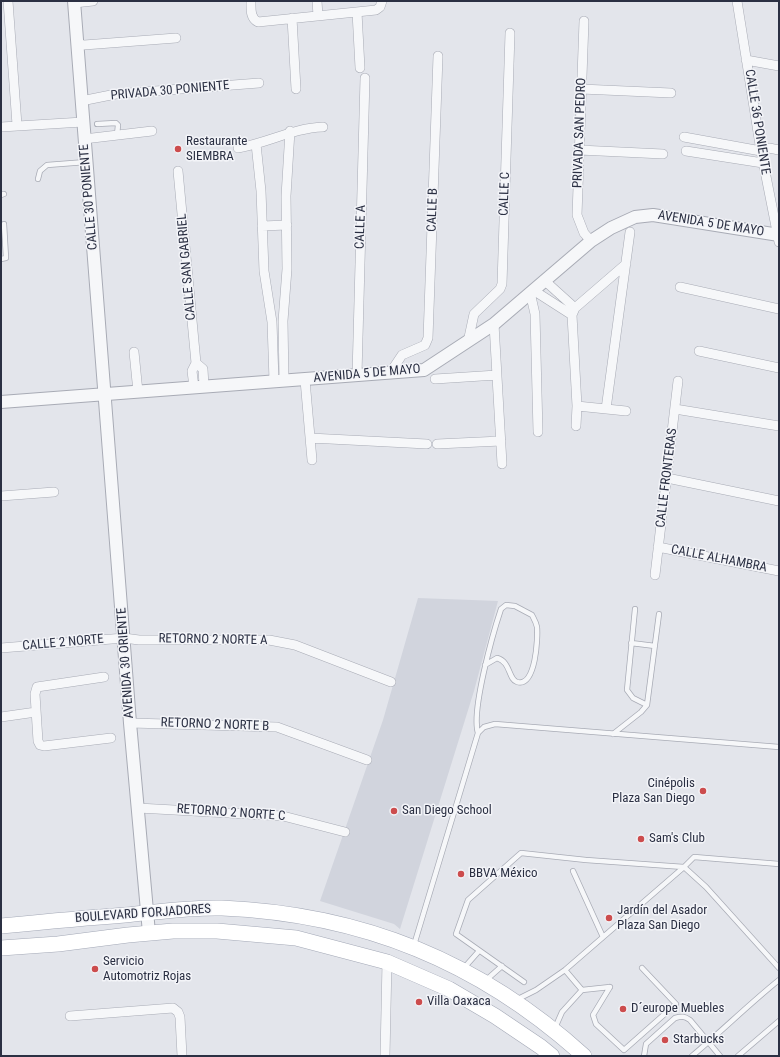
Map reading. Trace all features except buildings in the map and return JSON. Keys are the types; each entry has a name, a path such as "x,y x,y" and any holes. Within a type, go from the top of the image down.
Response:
{"main road":[{"name":"BOULEVARD FORJADORES","path":"1,926 170,910 221,908 314,918 368,932 413,947 462,970 514,1001 554,1029 584,1056"},
{"name":"BOULEVARD FORJADORES","path":"1,948 58,944 149,933 217,931 296,938 387,962 449,989 496,1016 552,1056"}],"street":[{"path":"8,1 17,125"},
{"path":"74,2 93,1"},
{"path":"251,1 252,14 254,20 258,22 376,10 380,7 382,1"},
{"path":"317,1 318,16"},
{"name":"CALLE 36 PONIENTE","path":"737,1 763,163 778,237"},
{"name":"CALLE 30 PONIENTE","path":"74,2 104,393"},
{"path":"357,12 360,68"},
{"path":"292,18 296,89"},
{"name":"PRIVADA SAN PEDRO","path":"584,21 576,215 584,233 591,241"},
{"name":"CALLE C","path":"468,342 474,314 500,289 502,284 510,33"},
{"path":"77,43 84,45 176,38"},
{"name":"CALLE B","path":"390,373 402,355 425,345 428,338 438,56"},
{"path":"746,60 779,66"},
{"name":"CALLE A","path":"357,375 365,78"},
{"name":"PRIVADA 30 PONIENTE","path":"81,101 116,94 259,83"},
{"path":"581,89 671,93"},
{"path":"1,126 83,122"},
{"path":"238,148 275,139 290,131 307,127 323,127"},
{"path":"84,139 152,131"},
{"path":"279,381 287,269 290,131"},
{"path":"684,137 761,151 769,148 779,150"},
{"path":"256,144 264,271 279,381"},
{"path":"579,150 664,154"},
{"path":"686,151 763,163"},
{"name":"CALLE SAN GABRIEL","path":"178,171 196,363 192,371 199,387"},
{"name":"AVENIDA 5 DE MAYO","path":"1,402 104,393 305,380 424,370 494,324 591,241 617,225 635,217 653,215 778,237"},
{"path":"262,226 287,225"},
{"path":"606,409 630,232"},
{"path":"573,311 626,264"},
{"path":"544,280 573,311 577,406 576,426"},
{"path":"680,287 779,309"},
{"path":"532,291 573,311"},
{"path":"532,291 535,314 538,432"},
{"path":"494,324 502,464"},
{"path":"699,351 779,368"},
{"path":"134,352 138,392"},
{"path":"435,379 497,375"},
{"path":"305,380 312,460"},
{"name":"CALLE FRONTERAS","path":"655,575 678,381"},
{"name":"AVENIDA 30 ORIENTE","path":"104,393 130,723 149,933"},
{"path":"577,406 626,411"},
{"path":"675,409 779,426"},
{"path":"310,438 427,444"},
{"path":"437,444 501,441"},
{"path":"666,478 779,501"},
{"path":"1,496 54,492"},
{"name":"CALLE ALHAMBRA","path":"658,547 779,571"},
{"name":"CALLE 2 NORTE","path":"1,648 124,638"},
{"name":"RETORNO 2 NORTE A","path":"124,638 139,640 269,640 294,645 391,682"},
{"path":"104,677 37,687 36,712 40,745 111,738"},
{"path":"1,717 36,712"},
{"name":"RETORNO 2 NORTE B","path":"130,723 277,727 366,760"},
{"name":"RETORNO 2 NORTE C","path":"138,808 283,816 346,832"},
{"path":"385,1056 387,962"},
{"path":"70,1016 173,1008 178,1012 180,1017 182,1056"}],"lane":[{"path":"97,124 116,123 118,125 117,135"},
{"path":"38,179 40,170 47,166 86,162"},
{"path":"1,259 6,258 4,224"},
{"path":"413,947 478,733 476,715 485,665 501,608 506,605 515,606 532,615 537,628 537,642 533,670 530,676 521,682 517,682 513,679 506,663 497,658 485,665"},
{"path":"634,608 627,690 633,698 647,705"},
{"path":"613,734 641,712 647,705 659,614"},
{"path":"632,643 655,646"},
{"path":"478,733 484,727 495,724 779,747"},
{"path":"524,982 456,934 468,900 522,852 586,860 684,867 698,878 779,968"},
{"path":"514,1001 536,990 565,970 694,857 779,864"},
{"path":"573,871 585,894 603,937"},
{"path":"462,970 479,951"},
{"path":"484,982 502,966"},
{"path":"554,1029 562,1012 582,990 610,987 593,1015 593,1019 596,1024 624,1050 676,1004 642,968"},
{"path":"565,970 582,990"},
{"path":"692,1056 779,980"},
{"path":"644,1056 646,1044 675,1018 680,1016 684,1016 690,1020 720,1056"},
{"path":"738,1056 779,1021"}],"shaded area":[{"name":"San Diego School","path":"418,598 498,601 474,691 400,929 394,924 320,901 383,720"}],"place":[{"name":"Restaurante SIEMBRA","path":"178,149"},
{"name":"Cinépolis Plaza San Diego","path":"703,791"},
{"name":"San Diego School","path":"394,811"},
{"name":"Sam's Club","path":"641,839"},
{"name":"BBVA México","path":"461,874"},
{"name":"Jardín del Asador Plaza San Diego","path":"609,918"},
{"name":"Servicio Automotriz Rojas","path":"95,969"},
{"name":"Villa Oaxaca","path":"419,1002"},
{"name":"D´europe Muebles","path":"623,1009"},
{"name":"Starbucks","path":"665,1040"}]}
